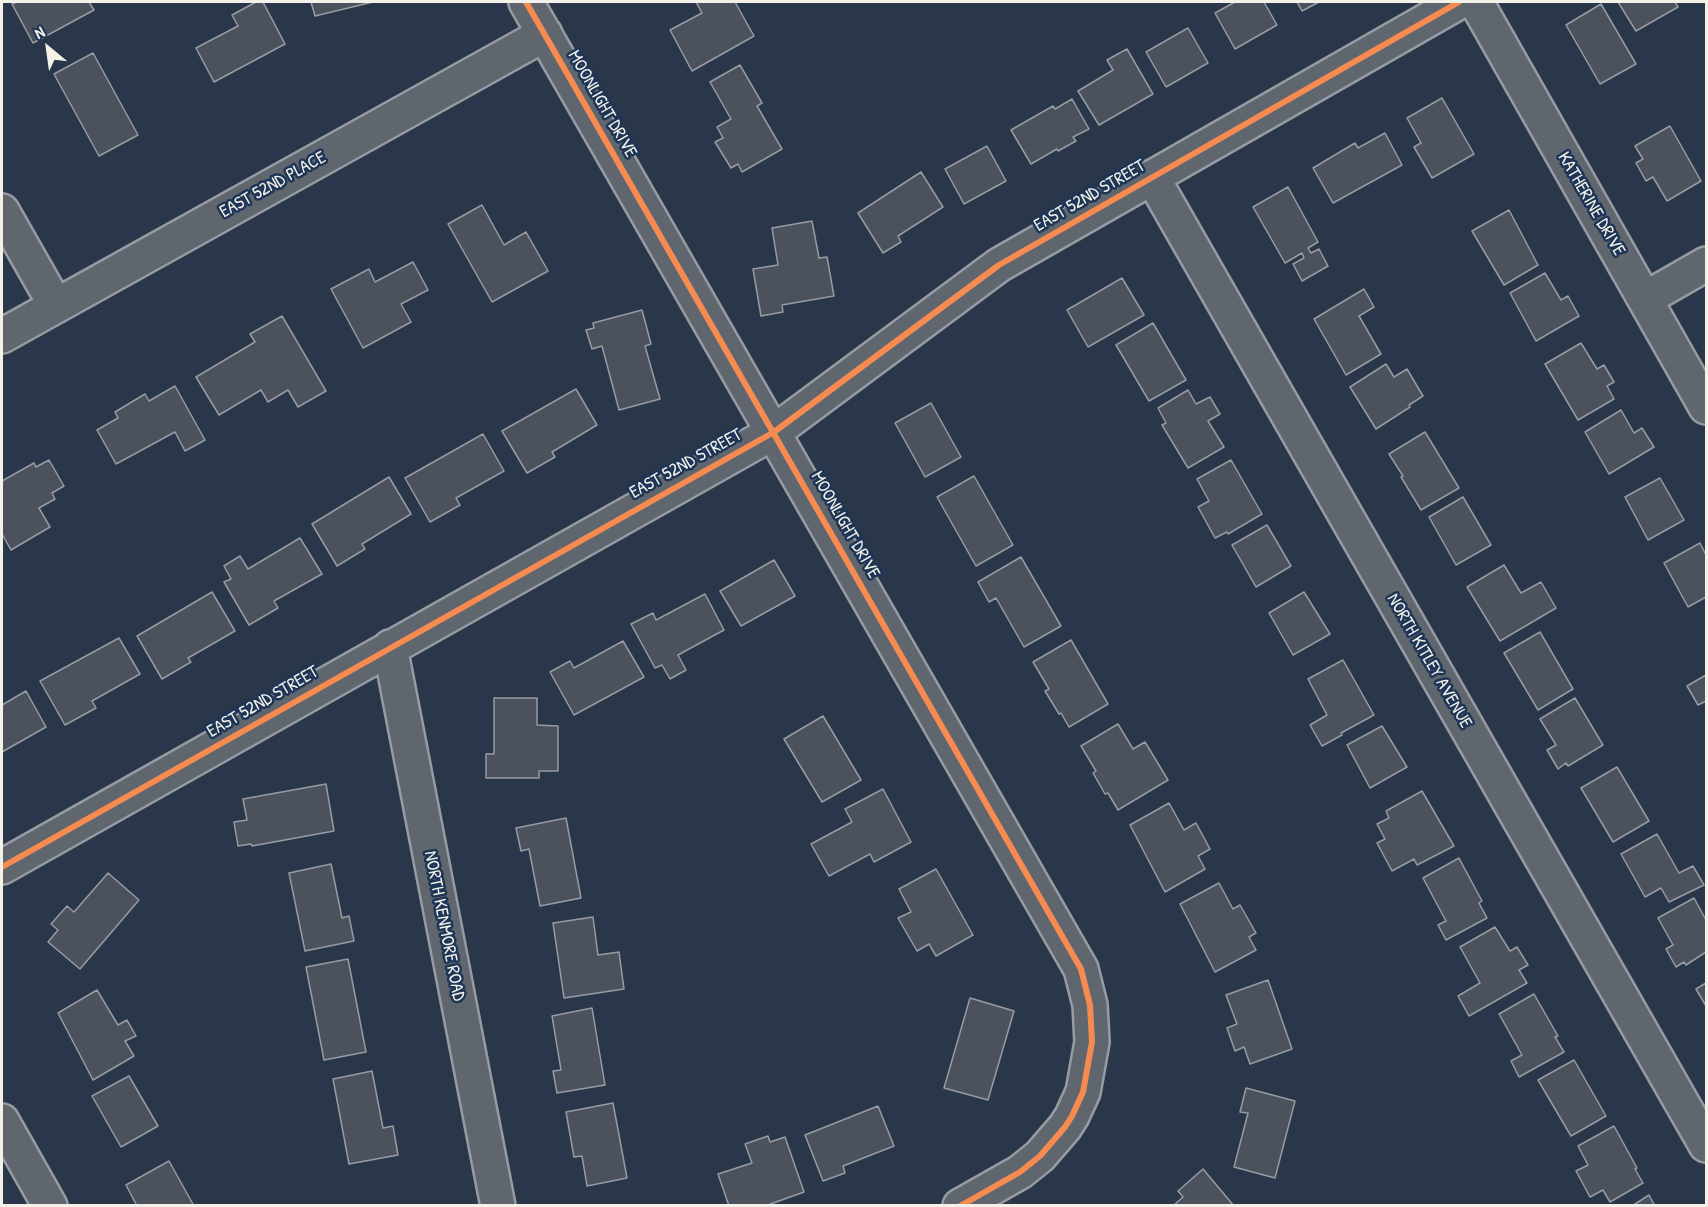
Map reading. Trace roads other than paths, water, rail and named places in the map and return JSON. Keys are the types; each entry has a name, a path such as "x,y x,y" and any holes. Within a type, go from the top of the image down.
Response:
{"street":[{"name":"MOONLIGHT DRIVE","path":"526,2 1075,957 1088,993 1092,1017 1091,1055 1083,1092 1072,1116 1040,1156 1020,1172 960,1206"},
{"name":"EAST 52ND STREET","path":"2,867 774,432 999,265 1459,2"},
{"name":"KATHERINE DRIVE","path":"1476,2 1707,406"},
{"name":"EAST 52ND PLACE","path":"2,336 545,34"},
{"name":"NORTH KITLEY AVENUE","path":"1152,177 1707,1145"},
{"path":"2,211 56,306"},
{"path":"1645,299 1707,264"},
{"name":"NORTH KENMORE ROAD","path":"390,647 498,1206"},
{"path":"2,1121 50,1206"}]}
